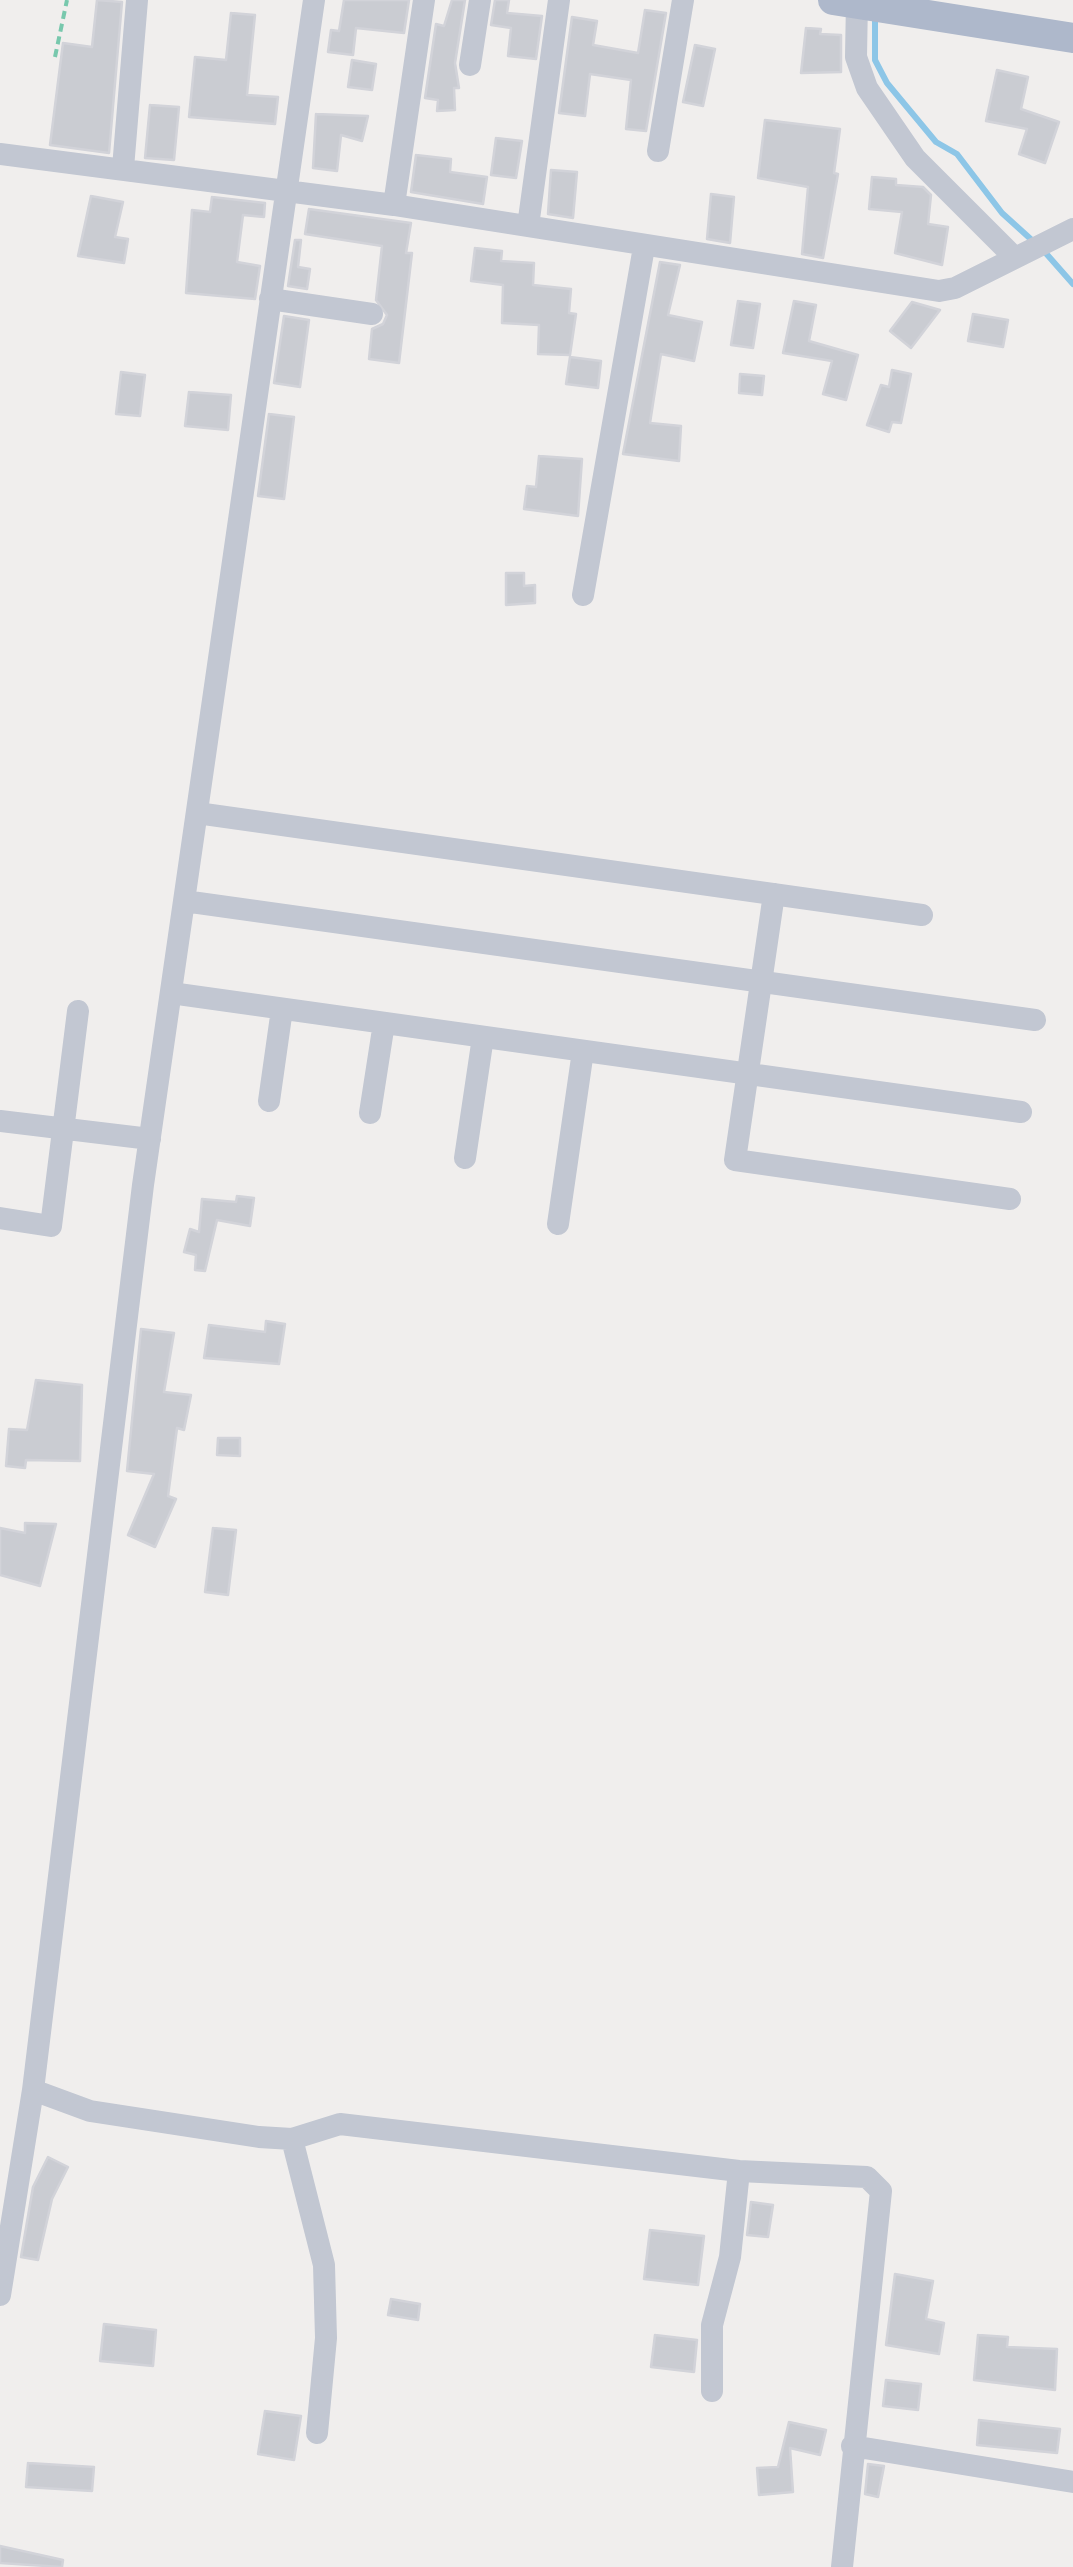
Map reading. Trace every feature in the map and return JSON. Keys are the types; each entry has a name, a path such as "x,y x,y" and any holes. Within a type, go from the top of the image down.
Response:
{"main road":[{"path":"854,2 902,11 982,12 1073,38"}],"street":[{"path":"123,168 137,0"},
{"path":"0,2295 32,2097 150,1138 314,0"},
{"path":"394,204 424,0"},
{"path":"470,65 480,0"},
{"path":"528,226 559,0"},
{"path":"658,151 683,0"},
{"path":"854,2 856,57 867,88 915,158 1028,250"},
{"path":"0,154 394,204 644,247 939,291 955,288 1073,229"},
{"path":"583,595 644,247"},
{"path":"270,299 372,314"},
{"path":"196,813 922,915"},
{"path":"774,894 736,1160 1010,1199"},
{"path":"184,901 1035,1020"},
{"path":"170,993 1021,1112"},
{"path":"269,1101 282,1008"},
{"path":"0,1218 52,1226 78,1011"},
{"path":"370,1114 384,1023"},
{"path":"465,1158 483,1037"},
{"path":"558,1224 583,1051"},
{"path":"0,1120 150,1138"},
{"path":"32,2097 90,2110 292,2139 340,2124 738,2172 868,2177 881,2191 842,2567"},
{"path":"292,2139 324,2265 326,2338 317,2433"},
{"path":"712,2391 712,2325 730,2256 738,2172"},
{"path":"852,2446 1073,2482"}],"path":[{"path":"54,57 67,0"}],"building":[{"path":"97,0 122,2 109,153 50,145 63,43 92,47"},
{"path":"344,0 409,0 404,33 356,28 353,55 328,52 331,30 339,31"},
{"path":"452,0 465,0 455,63 459,88 454,88 455,110 437,111 438,100 425,98 436,24 444,26"},
{"path":"495,0 509,0 507,13 542,16 536,59 508,56 511,28 491,25"},
{"path":"645,10 666,13 646,131 626,129 631,80 590,74 585,116 559,113 572,17 597,21 593,45 638,53"},
{"path":"231,13 255,15 247,95 278,97 275,124 189,117 195,57 226,60"},
{"path":"806,28 821,29 820,34 841,35 841,72 801,73"},
{"path":"695,45 715,49 703,106 683,102"},
{"path":"352,60 376,64 372,90 348,87"},
{"path":"997,70 1028,77 1021,109 1059,122 1045,163 1019,154 1027,129 986,121"},
{"path":"150,105 179,107 174,160 145,158"},
{"path":"316,114 368,116 362,141 341,135 337,171 313,168"},
{"path":"765,120 840,129 834,173 838,174 823,258 802,254 808,187 758,178"},
{"path":"496,138 522,141 516,178 491,175"},
{"path":"416,155 451,159 450,172 487,177 483,204 411,192"},
{"path":"551,170 577,172 573,218 548,214"},
{"path":"872,177 896,179 896,185 923,187 931,195 928,224 948,227 942,265 895,253 902,212 869,209"},
{"path":"711,194 734,197 730,243 707,239"},
{"path":"91,196 123,202 115,237 128,239 124,263 78,256"},
{"path":"212,197 265,203 264,217 243,215 237,262 260,266 255,299 186,293 192,210 210,212"},
{"path":"309,209 411,223 406,253 412,253 399,363 369,359 372,329 383,324 387,315 376,300 382,246 305,234"},
{"path":"295,240 301,240 298,267 310,269 307,289 288,286"},
{"path":"475,248 502,251 501,261 534,263 533,285 571,289 569,313 576,314 570,355 538,354 539,325 502,323 503,285 471,281"},
{"path":"660,262 680,265 668,315 702,322 694,361 661,354 650,423 681,426 679,461 623,454"},
{"path":"738,301 760,304 753,348 731,345"},
{"path":"794,301 816,305 809,341 858,355 846,400 823,394 832,361 783,353"},
{"path":"912,302 940,310 911,348 890,331"},
{"path":"973,314 1008,320 1003,347 968,341"},
{"path":"284,316 309,320 300,387 274,383"},
{"path":"570,357 601,361 598,388 566,384"},
{"path":"892,370 911,374 901,423 892,422 889,432 867,425 881,385 889,387"},
{"path":"121,372 145,375 140,416 116,414"},
{"path":"740,374 764,376 762,395 739,393"},
{"path":"189,392 231,395 228,430 185,426"},
{"path":"269,414 294,417 284,499 258,496"},
{"path":"539,456 582,459 578,516 524,509 527,486 536,487"},
{"path":"506,573 524,573 524,586 535,585 535,603 506,605"},
{"path":"237,1196 254,1198 250,1226 217,1220 205,1271 195,1270 196,1255 184,1252 190,1229 199,1232 202,1199 236,1202"},
{"path":"266,1321 285,1324 279,1364 204,1358 209,1325 265,1332"},
{"path":"141,1329 174,1333 164,1392 191,1395 184,1430 177,1428 168,1496 176,1499 155,1547 128,1535 154,1474 127,1471"},
{"path":"36,1380 82,1385 80,1461 26,1460 25,1468 6,1466 9,1429 27,1430"},
{"path":"218,1438 240,1438 240,1456 217,1455"},
{"path":"25,1523 56,1524 40,1586 0,1575 0,1528 25,1533"},
{"path":"213,1528 236,1530 228,1595 205,1592"},
{"path":"48,2157 68,2167 52,2199 38,2260 21,2257 33,2187"},
{"path":"751,2202 773,2205 768,2237 747,2235"},
{"path":"650,2230 704,2236 698,2285 644,2279"},
{"path":"895,2274 933,2281 926,2319 944,2323 939,2354 886,2345"},
{"path":"391,2299 420,2304 418,2320 388,2315"},
{"path":"104,2324 156,2330 153,2366 100,2361"},
{"path":"655,2335 697,2340 694,2372 651,2367"},
{"path":"978,2335 1008,2337 1007,2347 1057,2349 1055,2390 974,2380"},
{"path":"886,2380 921,2384 918,2410 883,2406"},
{"path":"265,2411 301,2416 294,2460 258,2454"},
{"path":"979,2420 1060,2429 1057,2453 977,2445"},
{"path":"789,2422 826,2430 820,2455 790,2448 793,2492 759,2495 757,2468 778,2467"},
{"path":"28,2463 94,2467 92,2491 26,2487"},
{"path":"868,2464 884,2466 878,2497 865,2494"},
{"path":"0,2546 63,2560 62,2567 0,2563"}],"waterway":[{"path":"875,16 875,60 887,83 936,142 957,154 1002,213 1034,242"},
{"path":"1043,250 1073,284"}]}
